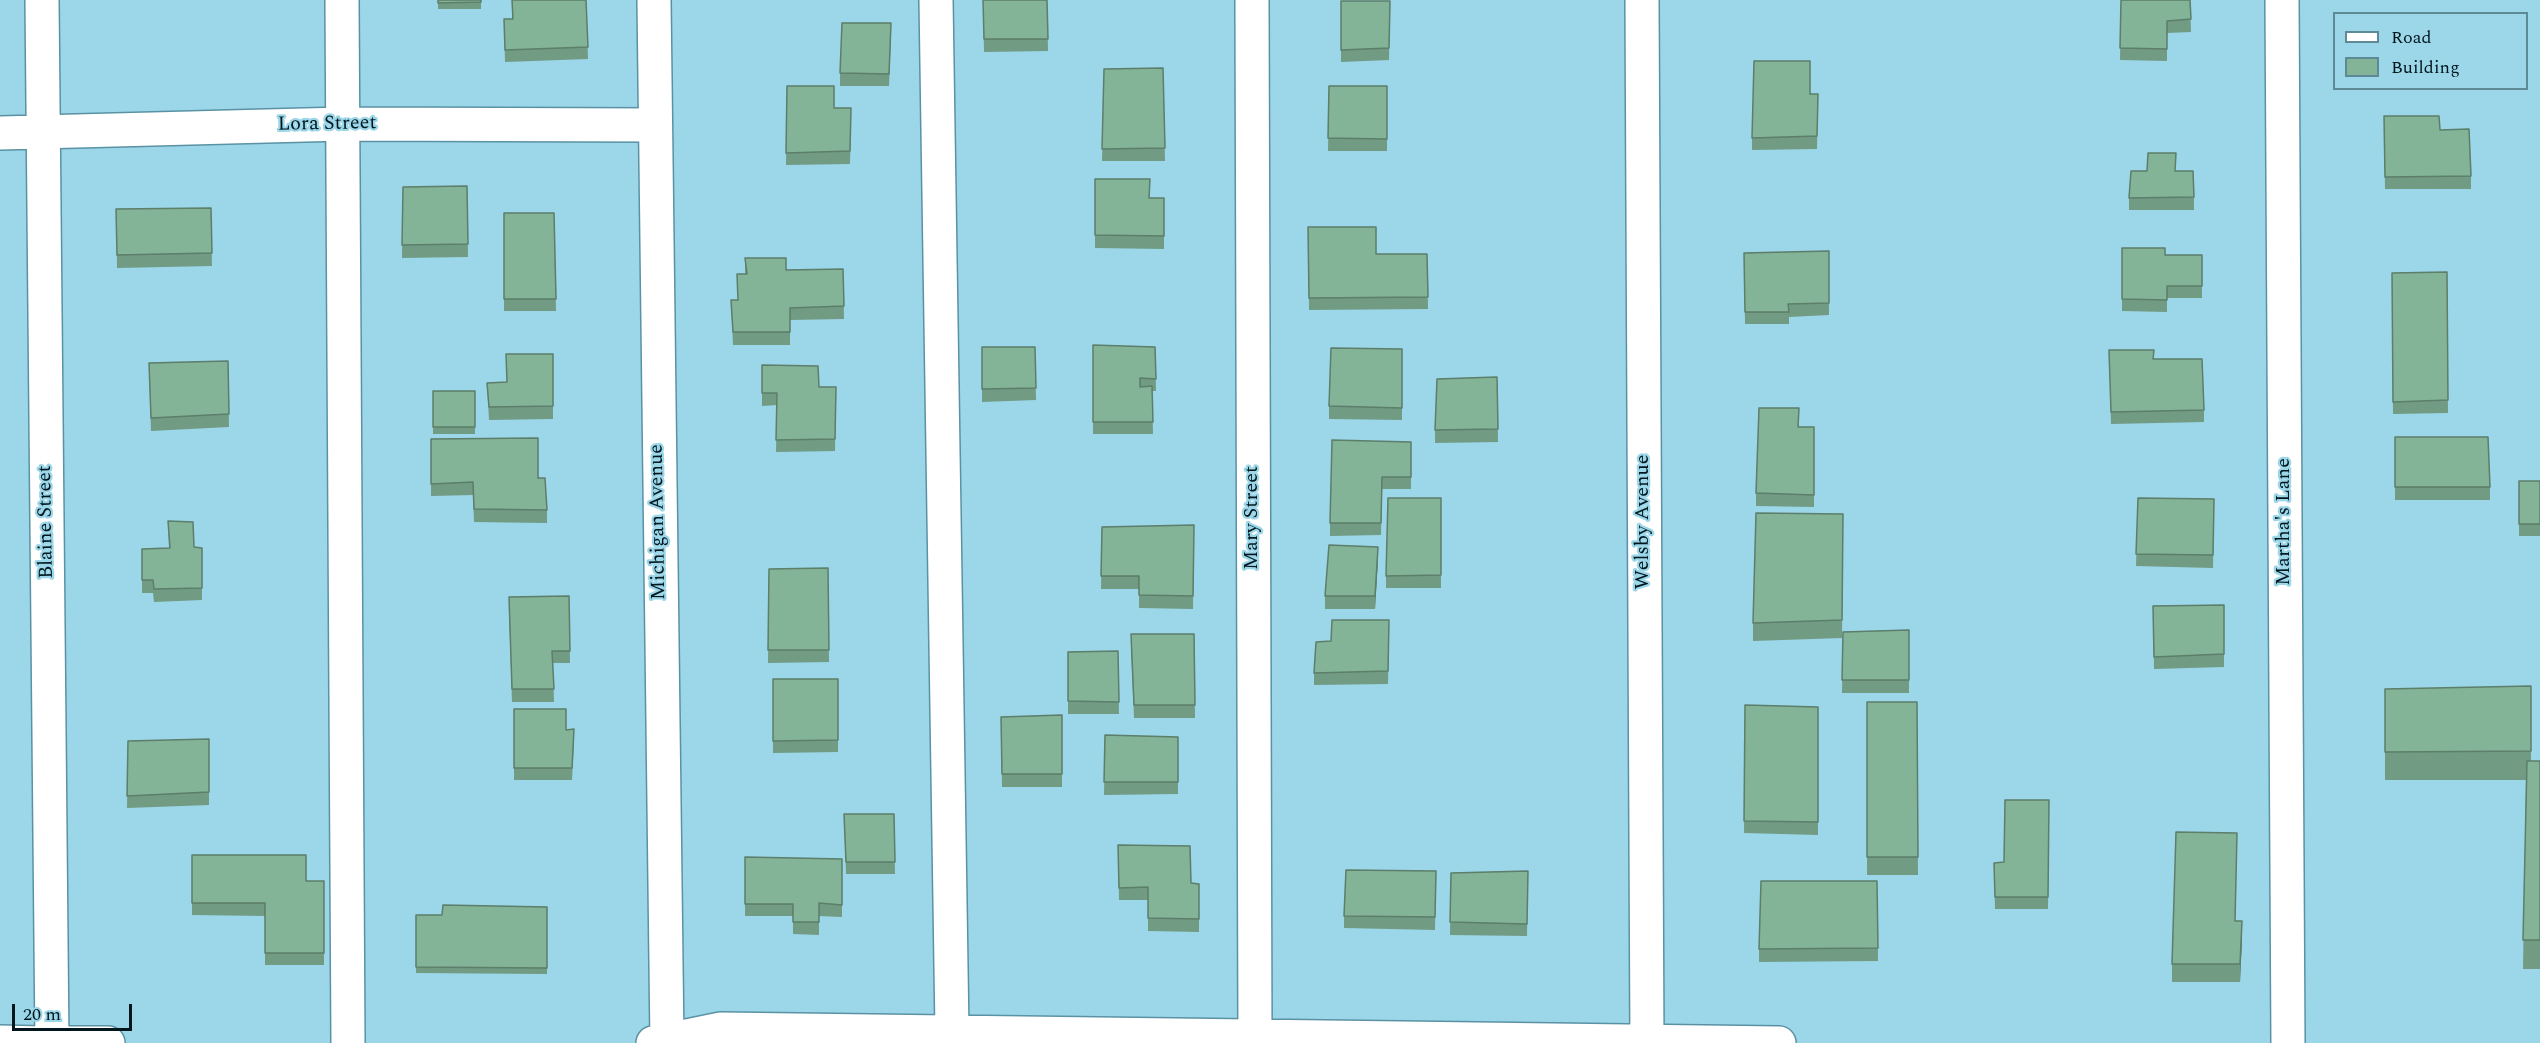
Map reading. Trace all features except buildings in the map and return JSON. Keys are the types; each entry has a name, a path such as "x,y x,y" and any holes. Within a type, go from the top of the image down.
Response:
{"street":[{"name":"Blaine Street","path":"42,0 52,1043"},
{"path":"342,0 348,1043"},
{"name":"Michigan Avenue","path":"654,0 662,1042"},
{"path":"936,0 952,1031"},
{"name":"Mary Street","path":"1252,0 1255,1035"},
{"name":"Welsby Avenue","path":"1642,0 1646,1042"},
{"name":"Martha's Lane","path":"2282,0 2288,1043"},
{"name":"Lora Street","path":"0,133 343,124 654,125"},
{"path":"662,1042 721,1029 1779,1043"},
{"path":"0,1042 43,1043"},
{"path":"63,1043 108,1043"}]}
